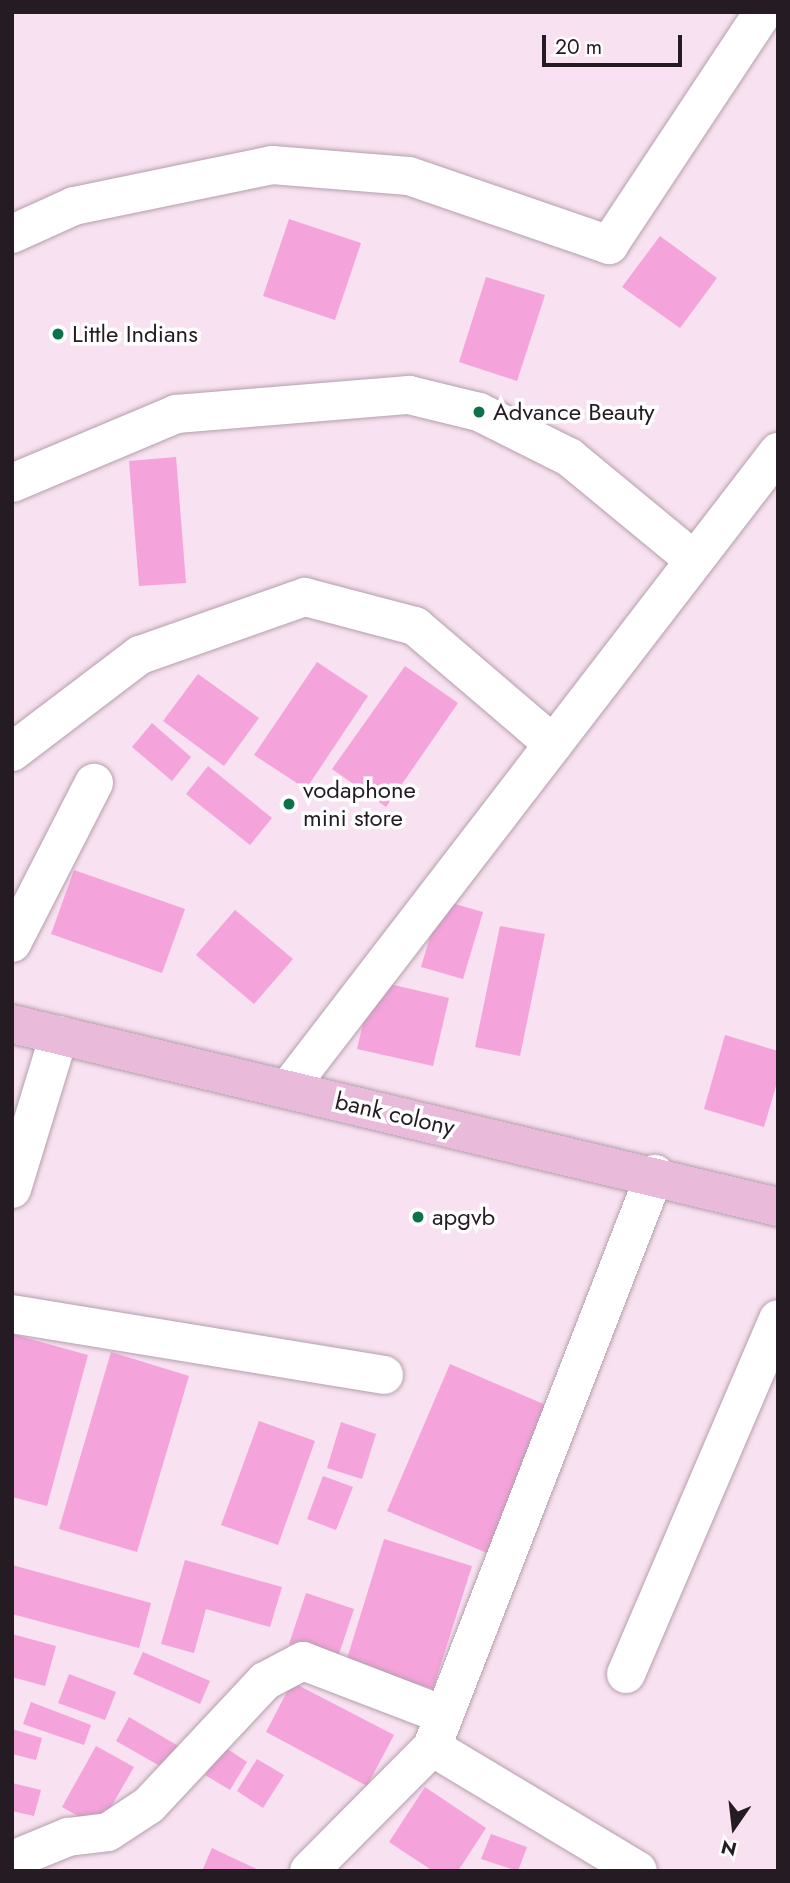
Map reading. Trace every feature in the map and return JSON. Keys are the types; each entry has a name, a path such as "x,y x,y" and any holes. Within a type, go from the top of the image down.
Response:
{"main road":[{"name":"bank colony","path":"12,1024 655,1174 778,1208"}],"street":[{"path":"12,234 74,206 272,165 409,176 609,245 763,12"},
{"path":"12,483 176,414 409,395 480,412 569,457 694,561"},
{"path":"288,1089 778,452"},
{"path":"12,752 140,655 305,597 415,626 554,744"},
{"path":"12,943 94,783"},
{"path":"12,1189 59,1035"},
{"path":"309,1871 438,1731 655,1174"},
{"path":"12,1314 384,1376"},
{"path":"626,1674 778,1319"},
{"path":"12,1860 68,1837 108,1832 139,1812 265,1681 303,1661 438,1731 638,1871"}],"building":[{"path":"289,219 361,243 335,320 263,296"},
{"path":"660,236 717,278 680,328 622,287"},
{"path":"486,277 545,295 517,381 459,362"},
{"path":"176,457 186,583 139,586 129,461"},
{"path":"317,662 368,696 306,789 254,755"},
{"path":"405,666 458,703 386,807 332,769"},
{"path":"198,674 259,718 224,766 163,721"},
{"path":"152,723 191,757 172,781 132,747"},
{"path":"208,766 272,818 250,845 186,794"},
{"path":"74,870 185,909 162,973 51,934"},
{"path":"441,900 483,912 463,979 421,967"},
{"path":"235,910 293,959 254,1004 196,955"},
{"path":"500,926 545,934 520,1056 475,1047"},
{"path":"373,980 449,998 433,1066 357,1049"},
{"path":"725,1035 778,1051 778,1079 764,1127 704,1109"},
{"path":"12,1334 88,1355 47,1506 12,1497"},
{"path":"111,1352 189,1376 137,1552 59,1529"},
{"path":"450,1364 562,1412 499,1558 387,1511"},
{"path":"259,1421 315,1441 278,1545 221,1525"},
{"path":"341,1422 376,1434 362,1479 327,1468"},
{"path":"323,1476 353,1487 336,1530 307,1519"},
{"path":"384,1539 472,1566 433,1689 346,1662"},
{"path":"185,1560 282,1587 270,1627 206,1609 194,1653 161,1644"},
{"path":"12,1565 151,1603 139,1648 12,1614"},
{"path":"306,1593 354,1609 337,1660 289,1644"},
{"path":"12,1634 56,1646 45,1686 12,1677"},
{"path":"143,1652 210,1681 200,1704 133,1674"},
{"path":"69,1674 116,1692 105,1720 58,1703"},
{"path":"292,1682 394,1735 367,1786 266,1732"},
{"path":"31,1702 91,1725 84,1745 23,1724"},
{"path":"129,1717 180,1747 167,1770 116,1741"},
{"path":"12,1729 42,1738 36,1760 12,1754"},
{"path":"96,1746 134,1767 99,1828 62,1807"},
{"path":"223,1746 247,1762 230,1790 205,1775"},
{"path":"257,1759 284,1775 263,1808 237,1791"},
{"path":"12,1783 41,1790 34,1816 12,1811"},
{"path":"425,1787 486,1828 458,1871 433,1871 389,1842"},
{"path":"491,1834 527,1847 518,1871 481,1859"},
{"path":"212,1848 261,1871 202,1871"}],"place":[{"name":"Little Indians","path":"58,334"},
{"name":"Advance Beauty","path":"479,412"},
{"name":"vodaphone mini store","path":"289,804"},
{"name":"apgvb","path":"418,1217"}]}
